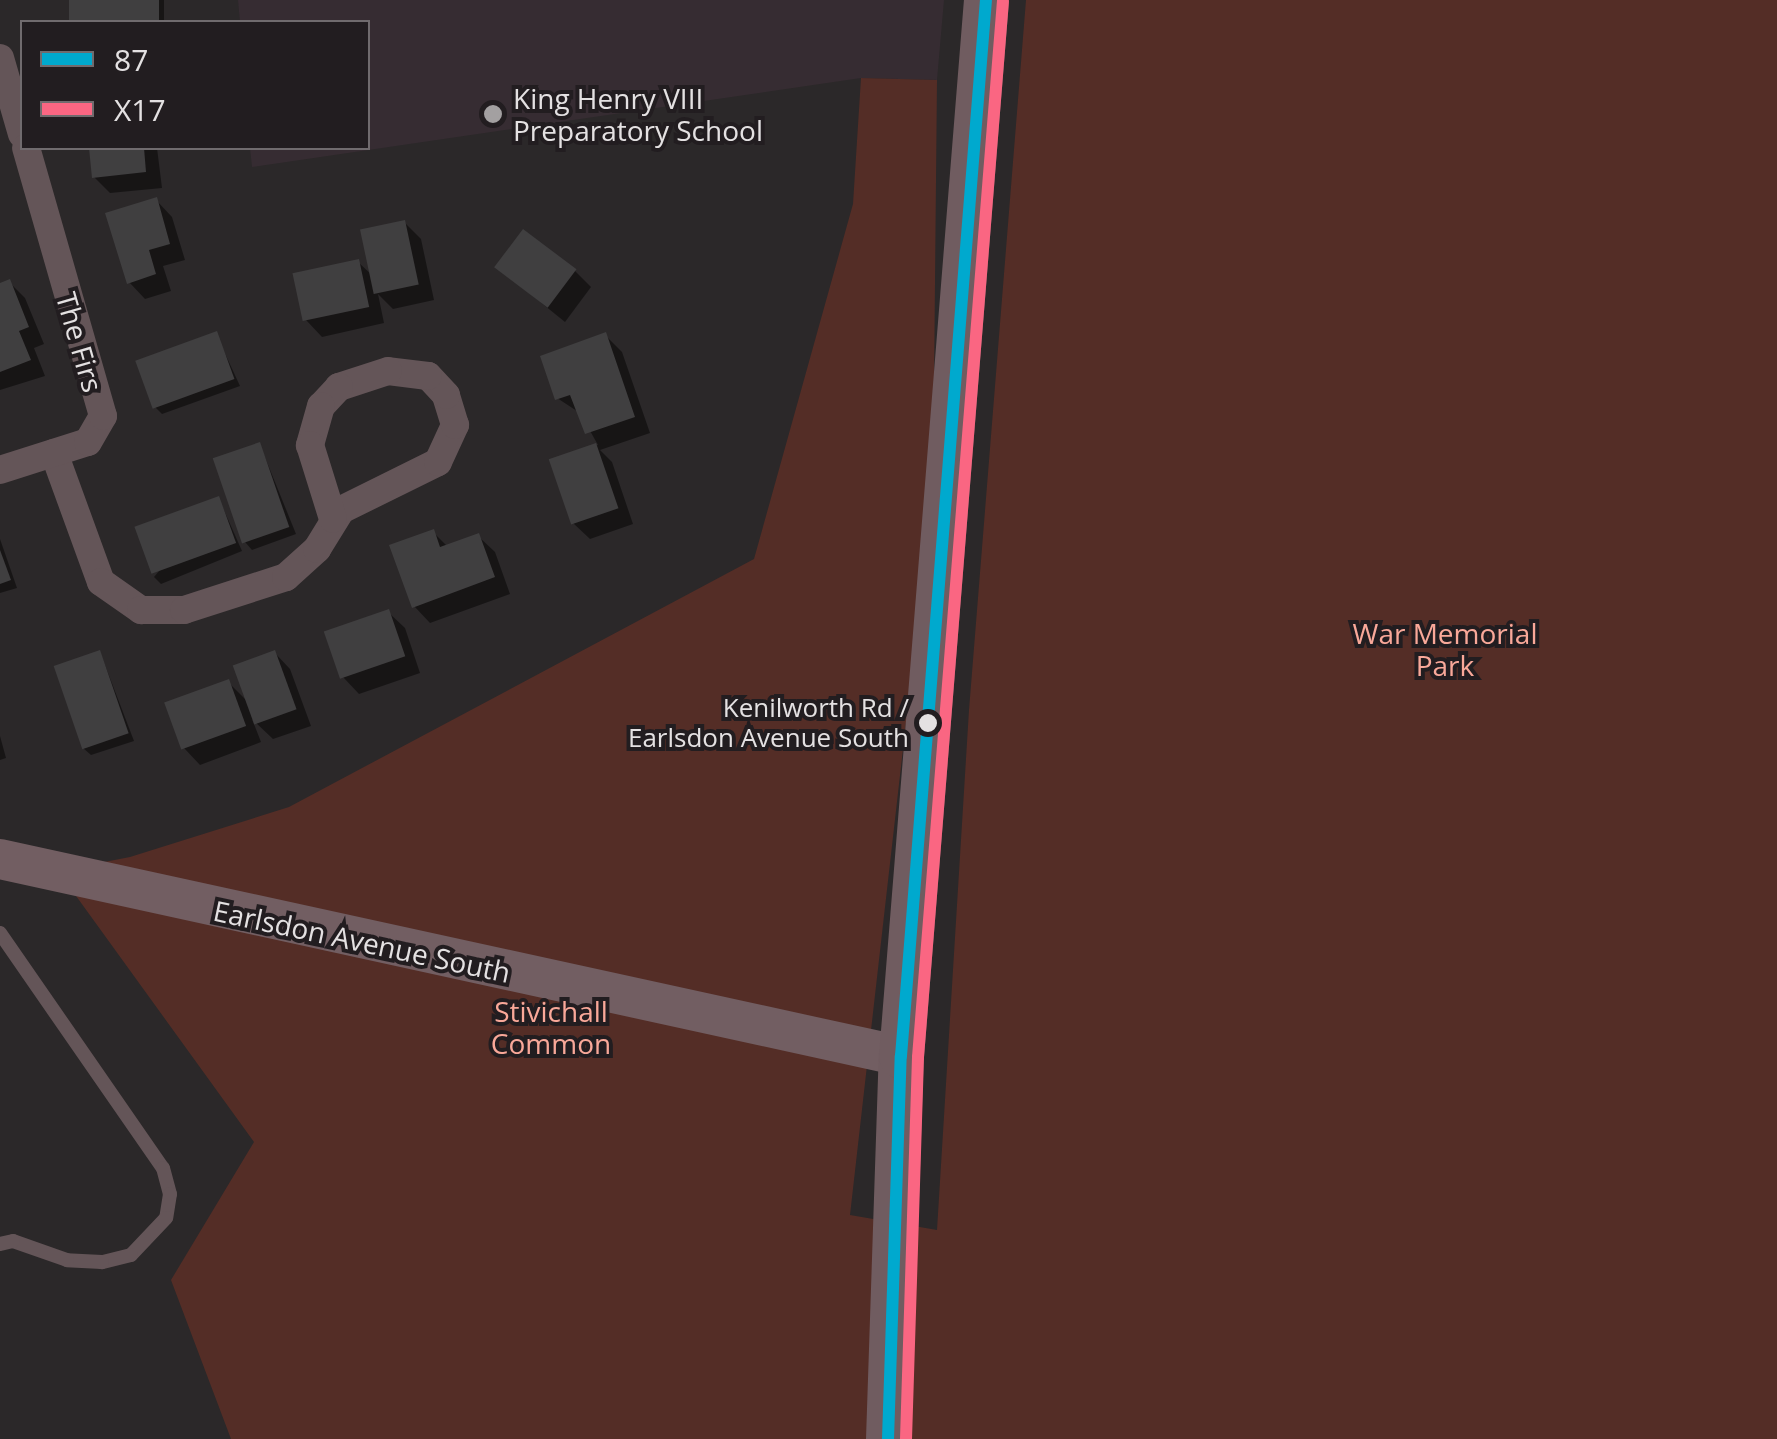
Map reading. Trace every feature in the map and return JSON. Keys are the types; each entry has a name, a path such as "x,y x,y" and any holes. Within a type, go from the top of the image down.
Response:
{"main road":[{"path":"888,1439 901,1056 986,0"},
{"name":"Earlsdon Avenue South","path":"0,859 901,1056"}],"street":[{"path":"0,58 20,127"},
{"name":"The Firs","path":"0,470 94,438 102,416 27,150"},
{"path":"54,453 101,582 141,610 184,610 286,577 317,549 333,519 365,496 427,472 448,452 452,408 428,376 388,371 340,388 321,406 310,445 333,519"}],"lane":[{"path":"0,933 162,1168 170,1194 166,1218 131,1254 102,1262 67,1260 13,1241 0,1244"}],"shaded area":[{"name":"King Henry VIII Preparatory School","path":"238,0 944,0 937,80 861,78 370,150 370,20 240,20"},
{"name":"King Henry VIII Preparatory School","path":"250,150 368,150 252,167"}],"green space":[{"path":"1026,0 1777,0 1777,1439 231,1439 171,1280 254,1142 58,871 130,857 289,807 754,559 853,204 861,78 937,80 933,485 850,1215 937,1230 969,710"}],"building":[{"path":"69,0 159,0 159,20 69,20"},
{"path":"89,150 144,150 146,172 92,178"},
{"path":"157,197 170,244 149,250 156,274 127,284 105,213"},
{"path":"405,220 419,285 374,294 360,230"},
{"path":"523,229 577,269 548,308 494,267"},
{"path":"359,259 369,307 303,321 292,273"},
{"path":"10,279 29,327 19,331 31,360 0,372 0,283"},
{"path":"217,331 234,379 153,409 135,361"},
{"path":"606,332 635,417 585,434 570,395 555,400 540,356"},
{"path":"260,442 289,527 242,543 213,458"},
{"path":"596,443 618,508 571,525 549,459"},
{"path":"219,496 236,543 152,574 134,527"},
{"path":"434,529 440,547 479,533 495,577 412,608 389,545"},
{"path":"0,550 11,580 0,584"},
{"path":"389,609 405,656 340,679 324,631"},
{"path":"100,650 129,733 82,749 54,666"},
{"path":"275,650 297,709 254,725 233,665"},
{"path":"229,679 246,726 181,750 164,703"}],"transit line":[{"name":"87","path":"888,1439 901,1056 986,0"},
{"name":"X17","path":"906,1439 918,1057 1003,1"}],"place":[{"name":"King Henry VIII Preparatory School","path":"493,114"},
{"name":"Kenilworth Rd / Earlsdon Avenue South","path":"928,723"}],"park label":[{"name":"War Memorial Park","path":"1445,649"},
{"name":"Stivichall Common","path":"551,1027"}]}
